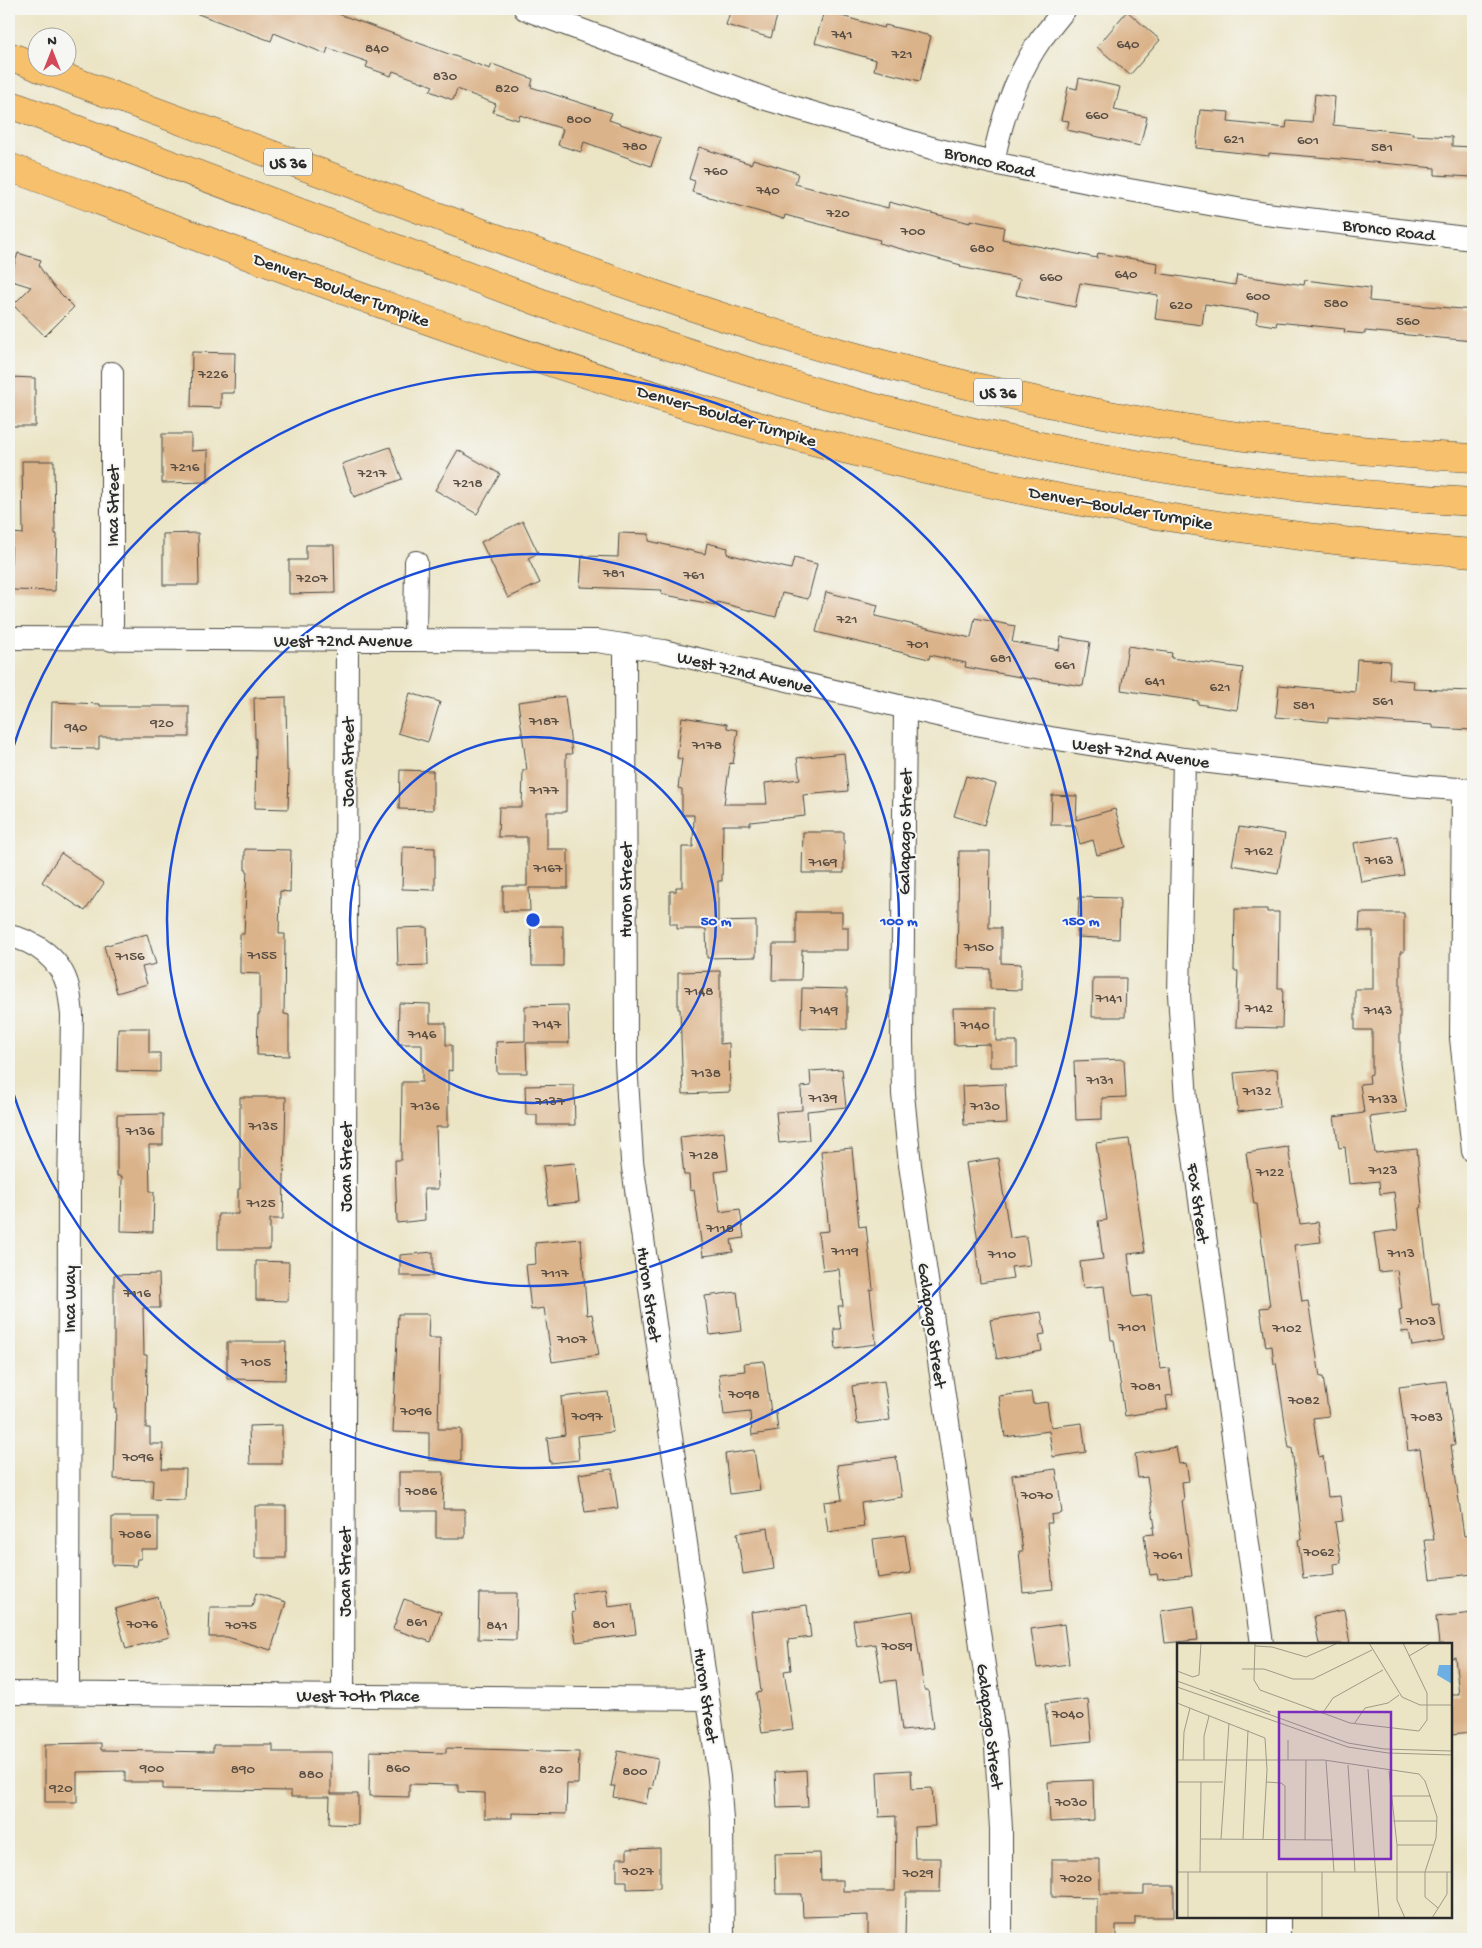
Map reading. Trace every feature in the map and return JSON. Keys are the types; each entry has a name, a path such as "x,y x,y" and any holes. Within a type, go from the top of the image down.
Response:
{"highway":[{"name":"US 36","path":"9,56 28,63"},
{"name":"US 36","path":"67,78 274,157 598,275 699,310 836,351 991,390 1118,416 1315,444 1473,458"},
{"path":"9,104 553,307 642,338 839,398 975,432 1178,470 1296,487 1394,497 1473,502"},
{"name":"Denver–Boulder Turnpike","path":"9,167 352,294 460,331 687,405 832,445 1003,486 1170,518 1330,539 1473,553"}],"street":[{"name":"Bronco Road","path":"525,9 571,16 766,99 935,149 993,164 1266,214 1473,239"},
{"path":"993,164 998,136 1018,82 1041,40 1065,9"},
{"name":"Inca Street","path":"112,373 112,640"},
{"path":"415,640 416,562"},
{"name":"West 72nd Avenue","path":"9,638 112,640 575,640 625,645 662,651 905,708 1032,735 1184,759 1414,786 1468,790"},
{"name":"Joan Street","path":"343,1695 348,640"},
{"name":"Huron Street","path":"625,645 626,1062 632,1161 719,1777 722,1820 722,1939"},
{"name":"Galapago Street","path":"905,708 903,1094 913,1184 996,1748 1002,1829 1001,1939"},
{"name":"Fox Street","path":"1184,759 1179,994 1186,1100 1262,1643"},
{"path":"1468,790 1461,1038 1473,1151"},
{"name":"Inca Way","path":"9,936 19,938 39,947 55,962 68,988 72,1014 69,1191 68,1694"},
{"name":"West 70th Place","path":"9,1693 708,1699"},
{"path":"1279,1939 1280,1918"}],"building":[{"path":"191,9 325,9 490,69 492,64 533,79 531,87 612,113 609,120 661,138 651,166 584,142 581,152 558,145 563,129 520,115 518,120 493,112 496,104 457,89 453,100 430,91 433,86 393,71 391,76 366,67 368,62 328,48 326,54 274,33 271,41 190,11"},
{"path":"731,9 779,9 771,38 726,25"},
{"path":"824,11 884,28 885,25 931,36 920,81 874,70 876,60 815,43"},
{"path":"1127,11 1160,40 1130,75 1097,47"},
{"path":"1079,78 1120,87 1114,110 1147,117 1140,146 1067,130 1069,121 1061,120 1068,87 1077,89"},
{"path":"1315,94 1335,97 1333,125 1413,133 1412,135 1452,137 1452,146 1473,147 1473,177 1435,175 1435,168 1269,153 1269,156 1196,148 1200,110 1229,112 1228,122 1286,128 1287,121 1312,123"},
{"path":"699,147 751,164 753,159 798,173 795,184 888,208 889,202 970,223 970,220 1004,227 1002,239 1097,258 1098,253 1158,263 1157,273 1235,285 1237,275 1304,285 1305,280 1370,288 1369,301 1473,310 1473,341 1365,331 1365,334 1344,332 1345,329 1277,322 1276,326 1256,323 1258,312 1205,304 1202,325 1155,319 1158,295 1080,283 1075,307 1016,295 1020,279 960,267 961,265 879,243 880,240 785,215 784,219 692,192 695,181 689,179"},
{"path":"18,253 41,260 39,266 52,285 74,307 45,336 13,305 31,287 9,280"},
{"path":"192,352 235,353 234,393 221,393 221,408 191,407"},
{"path":"9,377 35,378 35,426 9,426"},
{"path":"162,434 191,434 191,451 208,450 208,482 162,483"},
{"path":"390,447 402,479 354,497 342,464"},
{"path":"458,450 500,474 477,514 435,490"},
{"path":"22,461 54,461 55,534 57,534 55,591 10,590 12,533 23,534"},
{"path":"523,521 538,553 528,558 540,583 508,598 481,542"},
{"path":"198,533 199,585 163,585 163,534"},
{"path":"619,533 649,534 649,541 705,554 707,543 728,548 727,554 791,569 794,558 817,564 808,599 782,593 776,617 717,602 716,605 661,594 662,590 580,587 582,556 618,557"},
{"path":"306,545 334,545 335,593 289,594 289,560 306,560"},
{"path":"826,592 878,605 875,616 971,638 975,618 1015,626 1012,642 1059,650 1061,637 1090,642 1083,686 965,667 966,663 930,655 929,659 816,632"},
{"path":"1128,646 1172,653 1171,658 1243,668 1237,710 1198,704 1198,701 1121,690"},
{"path":"1357,659 1390,661 1389,679 1414,681 1413,689 1473,691 1473,730 1433,728 1433,725 1328,718 1328,722 1276,717 1279,685 1355,692"},
{"path":"410,693 440,702 428,742 398,733"},
{"path":"565,696 572,754 566,754 566,812 547,812 547,849 568,849 568,888 529,888 530,911 503,911 503,886 527,886 527,837 498,837 499,807 522,807 523,770 527,770 518,702"},
{"path":"286,697 287,771 289,771 288,809 255,808 256,739 254,698"},
{"path":"52,702 100,704 100,706 189,706 189,737 99,737 99,749 51,748"},
{"path":"682,717 727,724 727,728 738,730 733,764 730,763 724,804 767,804 765,783 800,779 797,758 844,753 848,791 803,795 805,816 750,822 750,825 723,825 722,881 718,881 718,922 756,921 756,957 707,958 706,929 677,929 677,924 670,924 670,891 676,891 676,887 682,887 682,847 693,847 694,815 682,815 682,789 678,788 682,759 677,758"},
{"path":"400,770 433,771 433,810 399,809"},
{"path":"966,776 996,784 984,825 954,816"},
{"path":"1052,795 1077,796 1076,820 1115,809 1126,847 1097,855 1093,840 1080,844 1075,825 1051,825"},
{"path":"1239,827 1285,834 1278,873 1232,865"},
{"path":"803,832 844,832 844,873 802,873"},
{"path":"1397,836 1404,875 1361,882 1354,843"},
{"path":"403,847 435,848 435,890 402,889"},
{"path":"245,849 291,850 290,892 280,891 279,934 285,934 284,1014 289,1015 289,1056 257,1055 260,974 240,973 240,934 244,934 247,870 245,870"},
{"path":"959,851 990,851 989,928 1001,928 1001,963 1021,964 1021,990 990,989 990,969 957,968"},
{"path":"61,853 104,883 85,911 42,882"},
{"path":"1079,897 1120,898 1119,939 1077,937"},
{"path":"1235,909 1267,909 1267,912 1279,912 1278,988 1283,988 1282,1028 1236,1027 1238,971 1234,971"},
{"path":"796,912 842,912 842,927 848,927 848,950 802,950 801,980 772,980 773,944 796,944"},
{"path":"1360,913 1404,913 1404,952 1400,952 1400,1064 1407,1112 1370,1117 1375,1153 1417,1149 1422,1207 1420,1208 1432,1305 1439,1304 1444,1341 1412,1346 1409,1331 1402,1332 1399,1310 1402,1309 1397,1270 1379,1272 1374,1233 1398,1230 1394,1192 1380,1194 1379,1181 1349,1184 1345,1147 1339,1148 1334,1117 1364,1113 1360,1084 1370,1083 1369,1075 1372,1074 1372,1030 1355,1030 1355,989 1373,989 1373,931 1359,931"},
{"path":"531,926 563,926 563,966 532,966"},
{"path":"427,927 428,965 398,966 397,928"},
{"path":"147,934 156,964 142,967 147,984 117,993 104,946"},
{"path":"720,971 720,1044 729,1043 730,1092 683,1094 680,1009 678,1009 678,972"},
{"path":"1093,978 1126,978 1125,1017 1092,1017"},
{"path":"802,988 847,989 847,1029 801,1028"},
{"path":"399,1003 430,1004 430,1023 446,1023 446,1045 452,1045 452,1071 448,1070 448,1127 436,1127 438,1189 424,1189 425,1220 397,1223 395,1160 401,1160 402,1082 422,1082 422,1044 398,1044"},
{"path":"568,1005 569,1043 526,1043 527,1073 497,1073 496,1042 525,1041 525,1006"},
{"path":"953,1008 996,1008 996,1041 1017,1041 1017,1067 990,1067 990,1044 954,1045"},
{"path":"118,1028 149,1028 149,1053 160,1053 160,1072 117,1071"},
{"path":"1124,1059 1126,1097 1102,1098 1102,1119 1076,1120 1074,1061"},
{"path":"842,1069 846,1107 807,1111 809,1140 779,1143 776,1112 802,1110 801,1087 811,1086 810,1071"},
{"path":"1277,1069 1280,1107 1238,1112 1234,1073"},
{"path":"1005,1084 1007,1123 964,1125 962,1086"},
{"path":"574,1085 575,1125 537,1125 537,1115 526,1115 525,1086"},
{"path":"240,1097 286,1097 283,1219 270,1219 270,1249 218,1249 218,1214 238,1214 238,1189 240,1189"},
{"path":"163,1114 163,1145 149,1145 150,1192 154,1192 153,1232 121,1231 122,1176 117,1176 117,1115"},
{"path":"724,1132 728,1170 715,1172 720,1212 740,1209 744,1238 731,1240 733,1252 703,1256 694,1190 690,1191 689,1175 684,1175 680,1137"},
{"path":"1129,1139 1145,1252 1128,1254 1133,1297 1151,1295 1160,1369 1169,1368 1173,1395 1166,1396 1168,1409 1125,1416 1114,1340 1111,1340 1104,1286 1083,1288 1080,1262 1103,1259 1098,1221 1107,1220 1096,1143"},
{"path":"1288,1147 1300,1224 1318,1222 1321,1242 1294,1245 1302,1302 1308,1301 1320,1377 1323,1377 1329,1416 1313,1418 1319,1457 1323,1456 1328,1497 1340,1496 1343,1521 1335,1522 1341,1563 1334,1564 1335,1574 1303,1578 1298,1540 1302,1539 1292,1448 1289,1448 1276,1363 1274,1364 1272,1346 1266,1347 1260,1308 1270,1307 1257,1204 1254,1204 1246,1153"},
{"path":"852,1148 859,1227 866,1226 873,1289 870,1290 876,1344 836,1349 834,1329 841,1329 838,1306 843,1306 839,1269 823,1271 818,1232 829,1231 821,1151"},
{"path":"998,1158 1010,1238 1026,1236 1030,1265 1011,1267 1013,1278 980,1283 975,1242 978,1242 966,1163"},
{"path":"575,1163 579,1202 548,1205 543,1166"},
{"path":"581,1239 587,1315 592,1314 599,1355 552,1362 544,1308 531,1310 526,1265 536,1264 535,1243"},
{"path":"433,1252 433,1276 400,1276 400,1255"},
{"path":"256,1261 289,1262 288,1301 256,1300"},
{"path":"159,1274 160,1308 143,1308 144,1355 147,1355 146,1428 150,1428 150,1444 163,1444 162,1469 186,1469 185,1500 152,1499 153,1480 114,1479 116,1408 114,1408 114,1275"},
{"path":"737,1292 742,1331 710,1335 705,1296"},
{"path":"1041,1312 1045,1334 1039,1335 1042,1351 997,1359 990,1320"},
{"path":"398,1314 429,1314 428,1338 440,1338 438,1429 461,1429 461,1461 429,1460 429,1433 393,1432"},
{"path":"227,1342 286,1342 285,1380 227,1379"},
{"path":"764,1361 771,1413 776,1413 778,1431 752,1435 750,1412 724,1415 719,1374 745,1371 744,1363"},
{"path":"884,1381 890,1420 857,1424 852,1386"},
{"path":"1446,1381 1455,1445 1451,1445 1464,1536 1471,1535 1473,1574 1430,1579 1425,1540 1434,1540 1420,1449 1408,1451 1399,1387"},
{"path":"608,1392 613,1432 577,1436 579,1460 550,1463 547,1438 565,1435 561,1397"},
{"path":"1031,1392 1033,1404 1047,1402 1051,1427 1082,1423 1086,1452 1053,1457 1049,1431 1005,1437 999,1396"},
{"path":"282,1425 282,1464 250,1464 249,1426"},
{"path":"1176,1447 1179,1464 1186,1463 1189,1481 1182,1482 1184,1500 1182,1500 1192,1576 1158,1579 1157,1574 1150,1575 1144,1535 1154,1534 1153,1527 1155,1527 1147,1477 1138,1478 1135,1454"},
{"path":"754,1450 760,1490 730,1494 725,1454"},
{"path":"896,1457 902,1497 861,1503 864,1527 828,1532 824,1502 842,1500 837,1465"},
{"path":"612,1469 618,1508 585,1512 579,1474"},
{"path":"1056,1469 1062,1513 1051,1515 1052,1523 1047,1523 1053,1589 1023,1592 1019,1551 1023,1551 1012,1475"},
{"path":"399,1472 444,1472 443,1509 465,1509 465,1538 436,1538 436,1511 399,1511"},
{"path":"255,1506 286,1506 286,1558 255,1558"},
{"path":"112,1517 158,1517 158,1549 141,1549 141,1559 137,1559 136,1566 112,1565"},
{"path":"768,1528 774,1569 743,1574 737,1533"},
{"path":"905,1535 911,1573 878,1578 873,1539"},
{"path":"606,1589 608,1607 632,1604 636,1634 576,1642 572,1613 575,1612 572,1594"},
{"path":"256,1593 286,1602 271,1650 227,1637 209,1637 210,1607 252,1607"},
{"path":"479,1593 517,1593 516,1640 478,1639"},
{"path":"158,1597 169,1637 126,1649 115,1609"},
{"path":"404,1599 441,1612 431,1642 393,1629"},
{"path":"807,1605 811,1637 788,1640 791,1670 784,1671 793,1729 762,1733 756,1693 761,1692 751,1612"},
{"path":"1194,1606 1198,1640 1165,1643 1161,1611"},
{"path":"1344,1610 1350,1643 1319,1643 1314,1616"},
{"path":"913,1611 924,1690 928,1690 933,1728 902,1731 896,1680 881,1682 875,1644 857,1647 853,1620"},
{"path":"1473,1613 1473,1732 1452,1734 1452,1695 1459,1695 1455,1657 1452,1658 1452,1643 1439,1643 1436,1617"},
{"path":"1064,1624 1069,1664 1037,1668 1031,1629"},
{"path":"1088,1699 1092,1741 1050,1745 1045,1704"},
{"path":"101,1743 101,1750 213,1752 213,1745 273,1745 273,1752 331,1752 331,1794 358,1794 358,1825 329,1824 330,1797 291,1797 291,1791 163,1789 163,1782 125,1782 125,1771 77,1772 77,1802 45,1802 45,1744"},
{"path":"446,1748 579,1752 578,1784 567,1784 566,1814 512,1813 512,1818 485,1818 485,1793 458,1792 458,1785 409,1784 409,1797 369,1796 370,1751 446,1753"},
{"path":"618,1751 658,1759 652,1789 649,1788 646,1804 613,1797 615,1786 611,1786"},
{"path":"806,1770 808,1807 777,1808 775,1772"},
{"path":"911,1770 912,1789 932,1788 935,1826 914,1827 915,1858 941,1858 940,1892 906,1892 905,1939 868,1939 868,1915 803,1917 802,1894 776,1894 775,1854 820,1853 821,1880 843,1880 843,1891 895,1891 896,1816 879,1817 877,1772"},
{"path":"1093,1780 1094,1820 1050,1822 1048,1782"},
{"path":"660,1848 660,1888 627,1889 627,1881 617,1881 617,1858 627,1858 627,1849"},
{"path":"1052,1859 1100,1859 1100,1894 1144,1894 1144,1886 1174,1886 1174,1917 1135,1917 1135,1925 1116,1925 1116,1939 1097,1939 1097,1898 1052,1897"}]}
